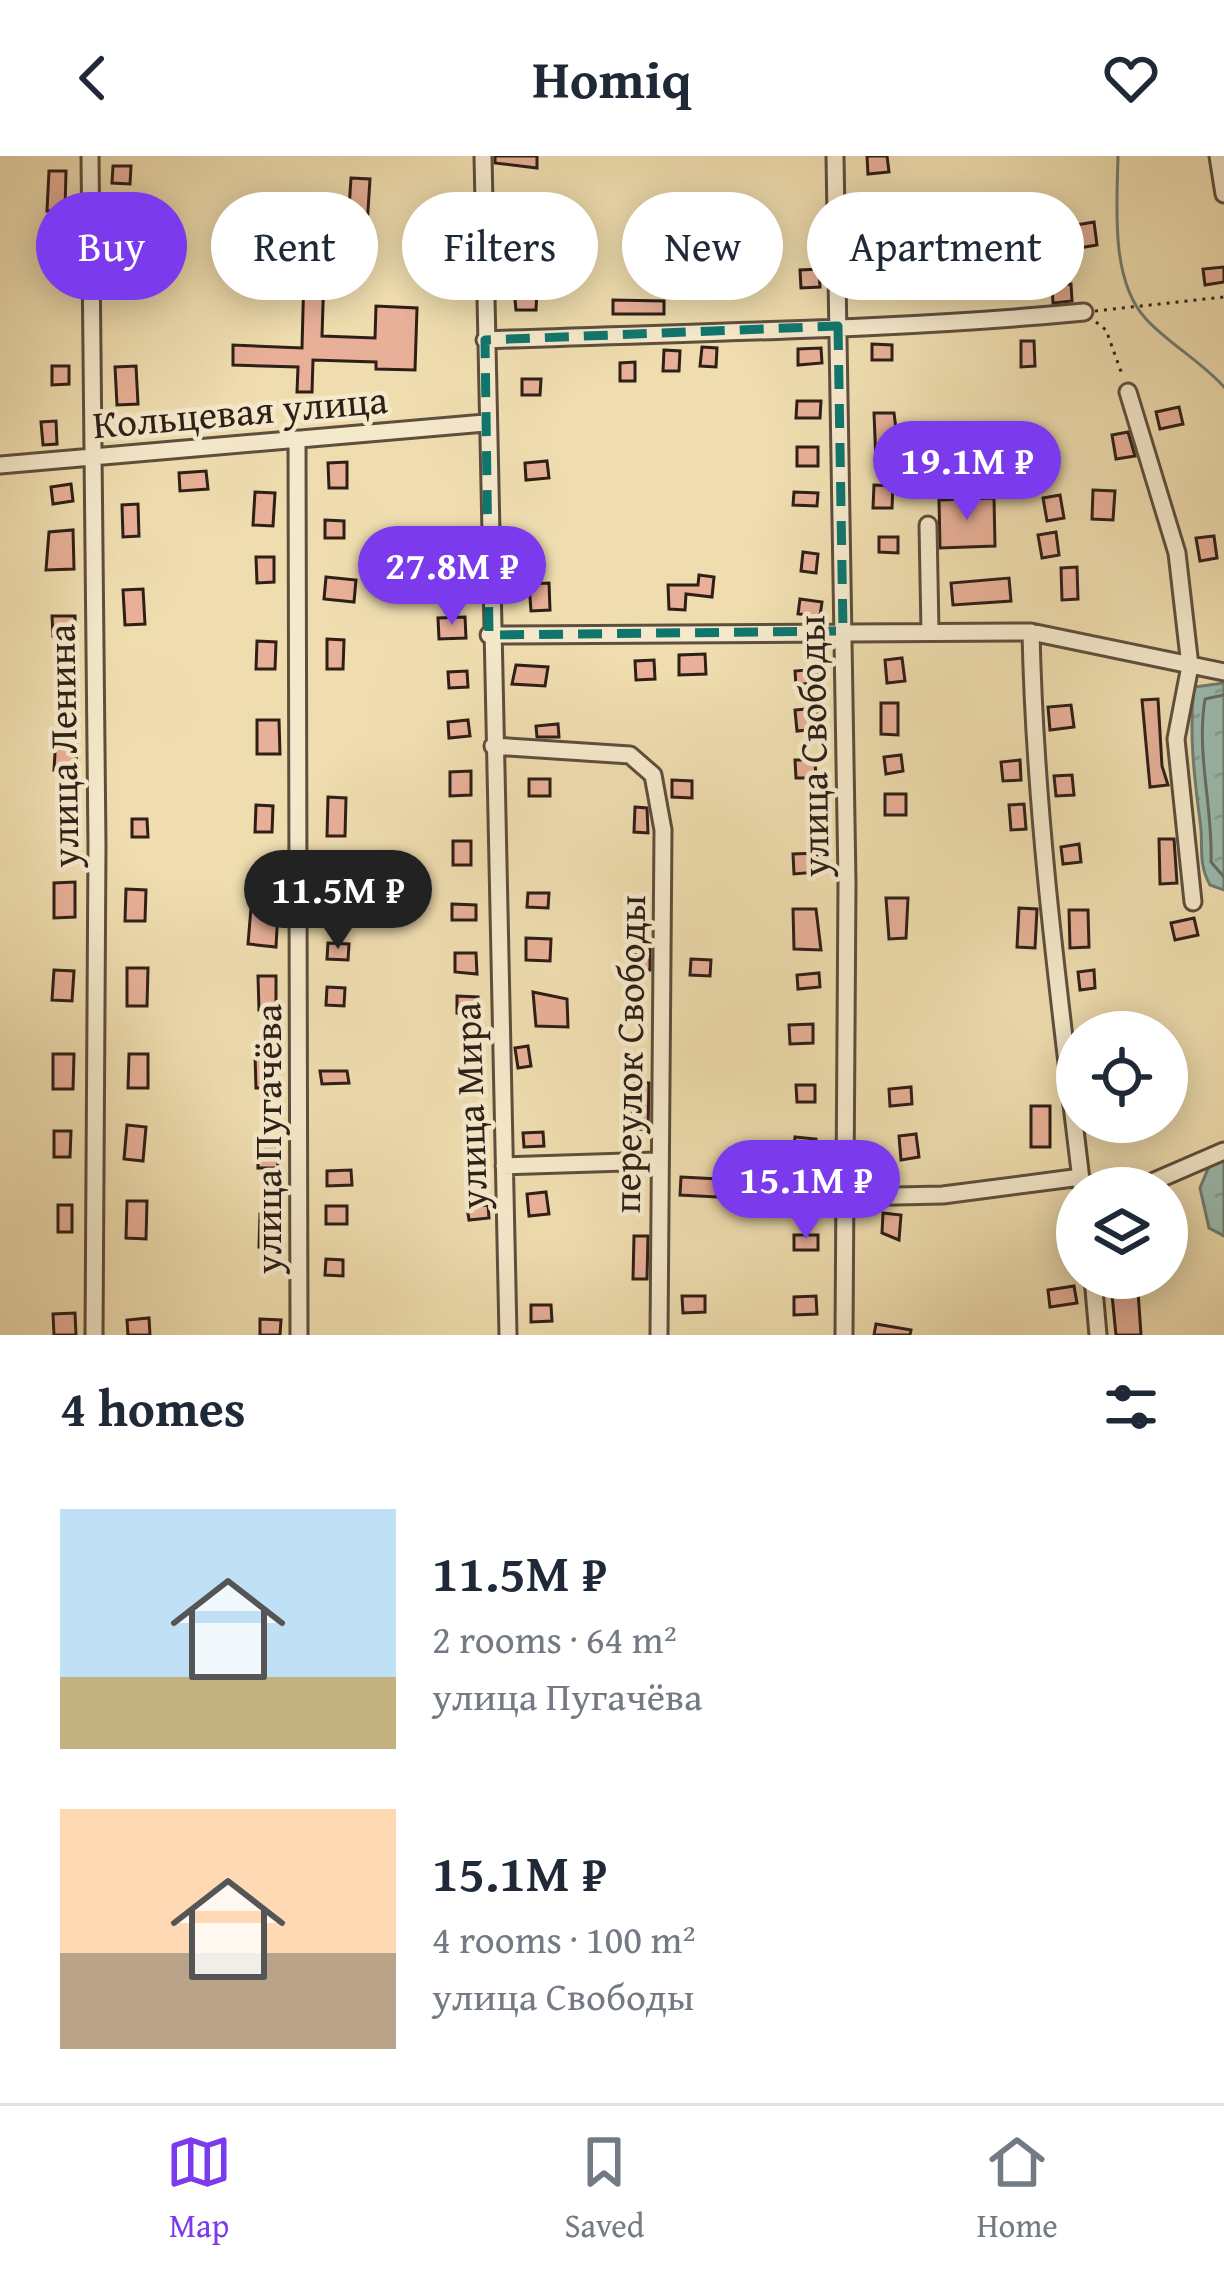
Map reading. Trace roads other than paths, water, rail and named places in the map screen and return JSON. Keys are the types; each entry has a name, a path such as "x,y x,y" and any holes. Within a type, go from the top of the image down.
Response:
{"street":[{"name":"улица Ленина","path":"90,156 94,1335"},
{"name":"улица Мира","path":"483,156 485,423 508,1335"},
{"name":"улица Свободы","path":"835,156 848,1197 844,1335"},
{"path":"1218,156 1224,194"},
{"path":"485,340 838,326 916,328 1084,312"},
{"path":"1128,392 1177,554 1190,666 1176,739 1193,902"},
{"name":"Кольцевая улица","path":"0,465 485,423"},
{"name":"улица Пугачёва","path":"296,439 299,1335"},
{"path":"928,525 930,632"},
{"path":"490,634 1031,632 1224,672"},
{"path":"1031,632 1039,803 1080,1167"},
{"name":"переулок Свободы","path":"493,746 630,755 653,775 660,793 665,897 657,1161 659,1335"},
{"path":"1186,1167 1224,1150"},
{"path":"504,1166 657,1161"},
{"path":"848,1197 944,1196 1056,1186"},
{"path":"1095,1299 1098,1335"}],"water":[{"path":"1224,683 1224,890 1210,885 1204,868 1192,721 1194,687"},
{"path":"1224,1158 1224,1236 1209,1228 1200,1188 1210,1164"}],"waterway":[{"path":"1118,156 1118,242 1134,303 1155,328 1224,387"}]}
